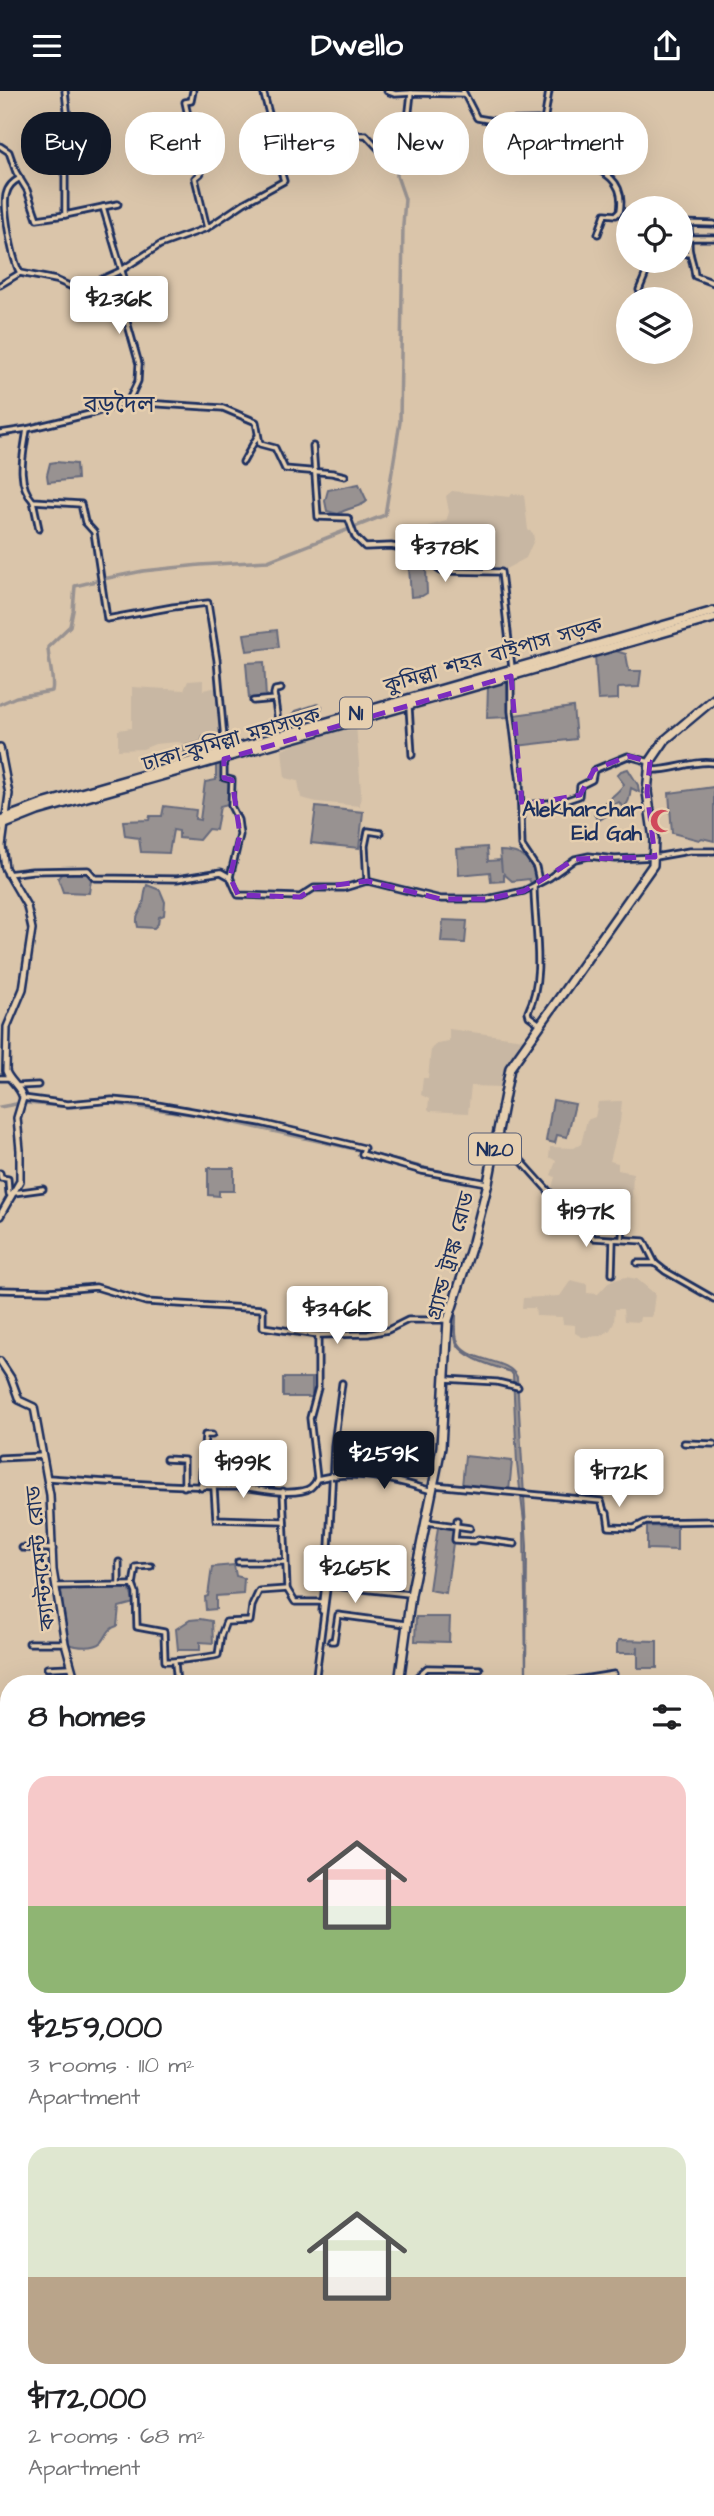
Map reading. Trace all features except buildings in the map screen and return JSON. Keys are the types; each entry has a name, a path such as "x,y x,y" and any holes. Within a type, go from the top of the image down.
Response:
{"highway":[{"name":"কুমিল্লা শহর বাইপাস সড়ক","path":"2,822 46,803 224,755 280,736 714,611"},
{"name":"ঢাকা–কুমিল্লা মহাসড়ক","path":"224,755 409,705 511,671 714,618"},
{"path":"655,857 647,792 649,766 664,740 714,699"},
{"name":"গ্র্যান্ড ট্রাঙ্ক রোড","path":"400,1675 411,1595 441,1447 448,1320 473,1242 488,1183 510,1067 649,871 655,857"}],"main road":[{"path":"0,747 5,765 9,805 2,822 2,846 7,874 27,906 33,929 23,989 7,1027 8,1078 18,1086 23,1098 17,1118 21,1175 0,1216"},
{"name":"ক্যান্টনমেন্ট রোড","path":"0,1361 11,1378 19,1400 34,1407 47,1478 53,1570 65,1643 74,1675"}],"street":[{"path":"65,91 67,112"},
{"path":"193,91 191,101 185,102 201,173 195,178 207,228"},
{"path":"263,91 269,112"},
{"path":"387,91 395,94 464,92 477,117 483,119"},
{"path":"546,112 549,91"},
{"path":"359,135 366,135 379,149 395,149 407,129 411,93"},
{"path":"0,146 9,152 37,219 118,204"},
{"path":"65,175 65,215"},
{"path":"0,285 20,273 78,288 120,271 160,245 207,228 284,181 282,175"},
{"path":"606,175 614,179 620,196"},
{"path":"20,178 13,182 5,197 9,244 20,273"},
{"path":"103,207 129,295 126,318 140,373 128,402"},
{"path":"598,234 605,215 616,215"},
{"path":"693,224 714,224"},
{"path":"693,238 714,238"},
{"path":"693,259 695,277 714,283"},
{"path":"0,433 107,410 128,402 223,408 256,422 257,437 262,446 275,448 285,469 345,476"},
{"path":"27,429 22,470 25,488 33,501 39,530"},
{"path":"243,462 257,437"},
{"path":"313,446 318,517 346,517 355,537 365,547 391,546 434,554 441,572 501,572 511,671 510,711 522,805 522,846 536,867 538,881 534,887 538,972 533,1001 528,1012 529,1016 540,1024"},
{"path":"33,501 74,502 84,507 85,522 94,532 107,619 208,603 216,660 224,778 232,781 232,806 240,835 230,877"},
{"path":"280,736 275,690 281,689"},
{"path":"253,701 275,699"},
{"path":"409,705 412,755"},
{"path":"522,805 561,801 579,796 580,786 592,780 593,770 628,756 649,766 666,769 702,761 714,763"},
{"path":"0,805 9,805"},
{"path":"367,881 365,839 368,831 382,833"},
{"path":"7,874 88,870 95,878 177,879 221,871 230,877 238,895 300,897 314,888 344,888 367,881 454,900 487,899 534,887 566,864 582,857 655,857 690,851 714,851"},
{"path":"0,1078 8,1078"},
{"path":"18,1086 38,1085"},
{"path":"23,1098 68,1104 112,1100 146,1103 261,1123 364,1148 362,1154 403,1167 488,1183"},
{"path":"498,1134 552,1195 585,1221 593,1238 644,1241 655,1263 714,1299"},
{"path":"0,1173 1,1178 8,1179 9,1194 43,1189"},
{"path":"622,1240 624,1203"},
{"path":"612,1274 613,1240"},
{"path":"637,1263 655,1263"},
{"path":"0,1290 48,1291 96,1287 146,1302 263,1309 263,1327 318,1335 377,1333 408,1320 448,1320"},
{"path":"343,1333 340,1302 351,1294"},
{"path":"47,1478 290,1493 306,1491 313,1487 317,1479 310,1418 312,1400 318,1388 318,1335"},
{"path":"445,1379 497,1382 518,1387"},
{"path":"316,1675 327,1585 334,1445 342,1383"},
{"path":"201,1488 205,1434 212,1434"},
{"path":"684,1443 714,1444"},
{"path":"0,1458 43,1456"},
{"path":"166,1459 184,1460 184,1487"},
{"path":"317,1479 353,1475 392,1479 433,1488 601,1501 607,1513 609,1527 634,1528 646,1522 714,1521"},
{"path":"214,1488 216,1519 284,1521"},
{"path":"283,1491 287,1589 295,1602 323,1602"},
{"path":"457,1520 455,1540 478,1539 515,1543"},
{"path":"426,1522 470,1528"},
{"path":"22,1548 53,1549"},
{"path":"119,1562 119,1584"},
{"path":"238,1562 285,1562"},
{"path":"151,1566 136,1567 133,1585 136,1593 137,1627 164,1632 165,1661 175,1663 185,1658 218,1655 226,1622 250,1621 252,1606 259,1591 287,1589"},
{"path":"57,1586 133,1585"},
{"path":"327,1585 411,1595"},
{"path":"316,1664 324,1586 327,1585"},
{"path":"331,1641 334,1641 338,1615 407,1625"},
{"path":"29,1643 65,1643"},
{"path":"400,1675 404,1645"},
{"path":"175,1663 176,1675"},
{"path":"47,1668 71,1667"},
{"path":"419,1675 427,1668 480,1669"},
{"path":"608,1675 614,1674"}],"highlighted area":[{"path":"511,676 522,805 580,795 594,770 628,756 650,762 647,792 655,857 575,859 524,891 487,899 441,899 367,881 314,888 300,897 238,895 230,877 240,835 232,780 224,778 224,759"}],"shaded area":[{"path":"50,463 76,464 77,479 48,482"},
{"path":"359,484 367,501 338,514 327,511 325,501 328,490"},
{"path":"452,491 510,497 512,494 524,495 528,530 533,533 534,540 526,558 502,571 442,570 438,554 427,548 428,526 446,521 449,512 446,496"},
{"path":"422,563 426,569 427,593 411,597 409,567"},
{"path":"277,630 279,647 247,651 244,634"},
{"path":"612,650 626,654 629,671 641,671 639,687 618,688 618,699 598,700 595,655"},
{"path":"264,662 266,698 249,699 246,663"},
{"path":"203,680 203,690 218,687 223,734 203,736 200,741 186,744 177,742 155,744 143,749 118,750 118,730 132,728 132,687 184,690 188,681"},
{"path":"507,680 508,717 487,718 488,686"},
{"path":"317,704 322,706 318,720 290,730 291,715"},
{"path":"573,707 576,739 517,746 514,715"},
{"path":"356,724 360,806 301,798 298,781 285,778 282,750 309,738"},
{"path":"203,737 224,737 224,747 185,758 184,746 201,742"},
{"path":"222,763 222,779 231,782 228,804 220,806 216,830 208,829 199,840 179,838 179,831 173,830 169,853 141,852 139,838 125,836 123,821 149,820 150,816 162,816 164,806 196,810 195,819 200,820 205,782 216,780 216,765"},
{"path":"628,769 638,785 639,792 631,788 623,808 619,802 603,811 606,816 598,821 594,814 621,789 624,784 617,775"},
{"path":"714,787 714,841 672,833 669,793"},
{"path":"316,807 363,812 359,848 311,843"},
{"path":"487,847 488,861 501,860 500,851 526,858 533,868 535,882 532,885 529,879 512,881 504,874 504,881 491,882 490,872 459,875 457,849"},
{"path":"84,871 91,879 89,893 63,892 58,878 63,872"},
{"path":"147,885 160,890 165,902 164,915 159,917 154,928 138,927 137,923"},
{"path":"443,920 467,921 465,943 441,942"},
{"path":"449,1029 524,1039 511,1058 503,1087 471,1086 468,1113 430,1111 429,1099 421,1095 423,1078 428,1078 431,1049 437,1043 449,1041"},
{"path":"553,1100 575,1104 567,1137 557,1135 555,1143 546,1141"},
{"path":"622,1101 620,1122 610,1161 618,1163 618,1170 633,1173 632,1197 629,1201 618,1199 616,1205 610,1208 592,1207 588,1211 575,1209 551,1191 555,1177 551,1175 556,1161 549,1157 550,1147 574,1148 581,1144 587,1120 595,1117 598,1102"},
{"path":"208,1168 234,1168 234,1191 219,1191 219,1196 208,1195"},
{"path":"626,1277 637,1279 655,1294 652,1317 640,1317 639,1322 624,1321 623,1309 615,1309 614,1323 610,1330 601,1336 582,1337 575,1333 575,1325 563,1324 562,1317 536,1316 535,1308 522,1308 523,1298 560,1296 571,1280 587,1284 587,1293 598,1294 610,1281"},
{"path":"456,1316 457,1339 461,1347 468,1353 505,1366 517,1377 527,1546 526,1675 524,1522 517,1464 513,1375 461,1350 457,1344 454,1330"},
{"path":"283,1378 312,1378 312,1397 283,1397"},
{"path":"465,1456 512,1461 509,1491 462,1486"},
{"path":"647,1526 677,1527 677,1550 647,1549"},
{"path":"438,1527 455,1529 446,1593 429,1590"},
{"path":"234,1565 236,1576 244,1578 243,1594 216,1596 216,1609 206,1610 205,1597 208,1596 212,1567"},
{"path":"128,1585 134,1603 119,1607 117,1626 109,1631 102,1642 80,1647 68,1644 61,1590"},
{"path":"416,1617 450,1617 449,1642 415,1641"},
{"path":"190,1620 212,1621 213,1643 200,1642 200,1650 178,1650 176,1629"},
{"path":"619,1640 657,1641 657,1668 638,1668 638,1646 636,1653 617,1653"}],"waterway":[{"path":"103,579 143,571 268,561 385,515 400,422 405,199 397,175"},
{"path":"0,704 16,697 52,691 48,647 70,626 75,586 96,581"},
{"path":"26,1103 72,1107 108,1103 155,1109 204,1116 359,1150"},
{"path":"0,1107 16,1104"},
{"path":"359,1150 477,1178"}],"place":[{"name":"Alekharchar Eid Gah","path":"662,821"}],"district":[{"name":"বড়দৈল","path":"119,404"}]}
